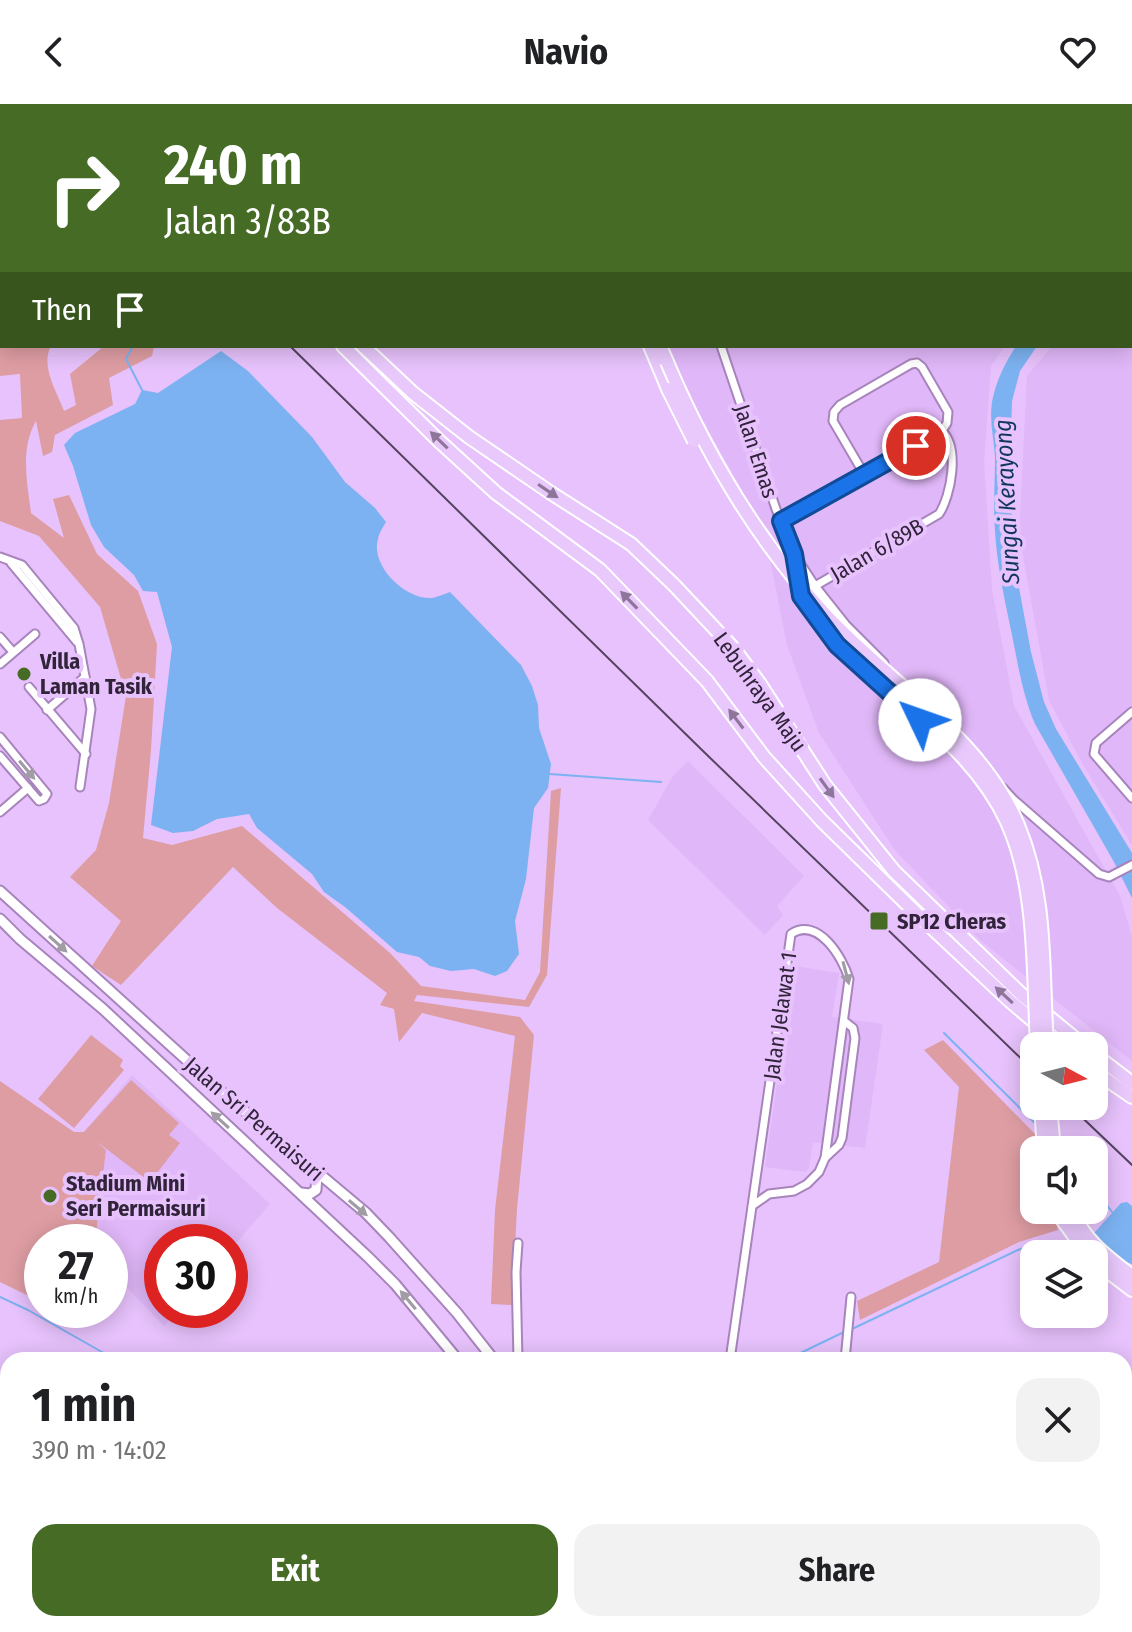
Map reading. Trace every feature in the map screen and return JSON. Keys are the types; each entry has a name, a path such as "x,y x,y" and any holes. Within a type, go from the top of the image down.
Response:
{"highway":[{"name":"Lebuhraya Maju","path":"345,348 496,493 600,570 707,681 764,757 822,821 916,913 1046,1032"},
{"name":"Lebuhraya Maju","path":"365,348 413,393 469,437 631,544 674,585 734,649 825,785 894,871 1021,994 1067,1032"},
{"path":"651,348 688,429 710,468 823,625 941,735 971,767 996,801 1008,824 1030,908 1036,1032"},
{"path":"661,348 704,443 762,536 822,611 944,725 985,769 1005,797 1030,857 1037,886 1046,1032"},
{"path":"1108,1065 1132,1083"},
{"path":"1108,1081 1132,1097"},
{"path":"1078,1224 1097,1249 1132,1276"},
{"path":"1108,1272 1132,1290"}],"street":[{"name":"Jalan Emas","path":"722,348 781,521 794,554 815,586 854,634 931,707 1014,800 1088,866 1109,877 1132,865"},
{"path":"781,521 942,431 948,412 917,363 840,405 834,412 833,421 864,474"},
{"name":"Jalan 6/89B","path":"815,586 939,514 948,493 952,463 952,446 949,437 942,431"},
{"name":"Jalan Emas","path":"794,554 801,596 837,645 990,787 1014,800"},
{"path":"0,557 9,561 79,644 91,709 80,787"},
{"path":"1,661 35,634"},
{"path":"0,637 13,652"},
{"path":"47,710 85,677"},
{"path":"29,687 86,754"},
{"path":"1132,712 1096,743 1094,754 1132,798"},
{"path":"0,737 47,794 46,797 39,801 0,756"},
{"path":"0,812 28,788"},
{"name":"Jalan Sri Permaisuri","path":"0,891 223,1093 366,1213 457,1313 488,1352"},
{"name":"Jalan Sri Permaisuri","path":"0,919 103,1009 301,1193 395,1284 451,1352"},
{"name":"Jalan Jelawat 1","path":"731,1352 752,1206 762,1183 791,934 803,929 812,931 834,948 849,979 825,1158 819,1172 807,1184 794,1191 765,1196 752,1206"},
{"path":"103,1009 98,995 102,991 110,991"},
{"name":"Jalan Jelawat 1","path":"825,1158 839,1145 844,1124 855,1038 853,1028 844,1021"},
{"path":"301,1193 310,1194 316,1190 317,1174"},
{"path":"762,1183 778,1193"},
{"path":"518,1243 518,1352"},
{"path":"846,1352 851,1297"}],"shaded area":[{"path":"0,348 50,348 48,370 64,411 76,405 70,374 102,348 154,348 152,356 109,378 113,405 55,435 52,452 43,456 36,421 26,454 31,513 64,538 53,499 69,495 97,554 138,591 157,644 143,838 172,845 242,826 390,953 421,986 525,1000 540,972 551,791 561,788 547,975 529,1007 417,995 414,1001 520,1017 534,1035 517,1209 512,1305 491,1304 495,1210 515,1036 422,1013 399,1042 394,1009 380,1005 387,993 277,908 233,867 121,985 92,966 121,921 70,877 96,850 109,803 126,696 100,607 39,536 0,521 0,420 22,418 20,374 0,376"},
{"path":"670,348 1004,348 991,366 984,462 992,590 1014,706 1120,896 1132,937 1132,1061 1108,1042 1108,1032 1096,1032 980,940 894,849 819,733 787,645 764,529 689,396"},
{"path":"1050,348 1132,348 1132,845 1083,765 1049,700 1019,534 1027,376"},
{"path":"688,761 804,876 778,905 783,915 765,935 648,820 673,776"},
{"path":"794,966 839,973 832,1017 883,1024 865,1148 813,1142 806,1172 765,1167"},
{"path":"91,1035 123,1060 120,1066 124,1070 74,1128 38,1099"},
{"path":"943,1040 1035,1134 1020,1136 1020,1224 1056,1224 1058,1230 1020,1240 860,1320 857,1301 939,1262 959,1087 924,1050"},
{"path":"132,1075 270,1204 248,1229 248,1224 144,1224 144,1305 128,1289 128,1224 97,1224 106,1150 84,1132"},
{"name":"Stadium Mini Seri Permaisuri","path":"131,1080 179,1123 169,1135 180,1143 150,1182 96,1141 106,1150 97,1224 24,1224 24,1294 0,1282 0,1081 74,1132 84,1132"}],"water":[{"name":"Sungai Kerayong","path":"1015,348 1036,348 1020,371 1012,401 1011,433 1012,550 1031,652 1044,702 1056,729 1132,853 1132,898 1035,724 1019,669 1002,583 994,513 992,402"},
{"path":"221,351 248,371 312,437 345,482 386,522 377,549 379,560 392,579 422,597 432,598 450,592 521,665 532,686 538,705 539,728 551,764 548,788 534,808 526,879 515,921 519,954 507,971 495,976 474,969 451,971 430,966 419,957 397,952 324,892 312,874 257,828 249,814 217,819 193,831 173,833 151,825 172,647 157,592 143,591 134,575 104,547 91,525 64,445 75,433 135,404 142,390 158,393"},
{"path":"1127,1202 1132,1206 1132,1264 1112,1258 1108,1253 1108,1240 1098,1240 1094,1233 1102,1224 1108,1224 1108,1217 1121,1203"}],"waterway":[{"path":"132,348 126,359 142,390"},
{"path":"550,774 661,782"},
{"path":"944,1033 1037,1125"},
{"path":"1108,1206 1112,1212"},
{"path":"852,1329 1020,1249"},
{"path":"0,1297 102,1352"},
{"path":"803,1352 846,1331"}],"tram line":[{"path":"292,348 1020,1057"},
{"path":"1085,1120 1132,1165"}],"place":[{"name":"Villa Laman Tasik","path":"24,674"},
{"name":"SP12 Cheras","path":"879,921"},
{"name":"Stadium Mini Seri Permaisuri","path":"50,1196"}],"route":[{"path":"916,446 781,521 794,554 801,596 837,645 920,720"}]}
